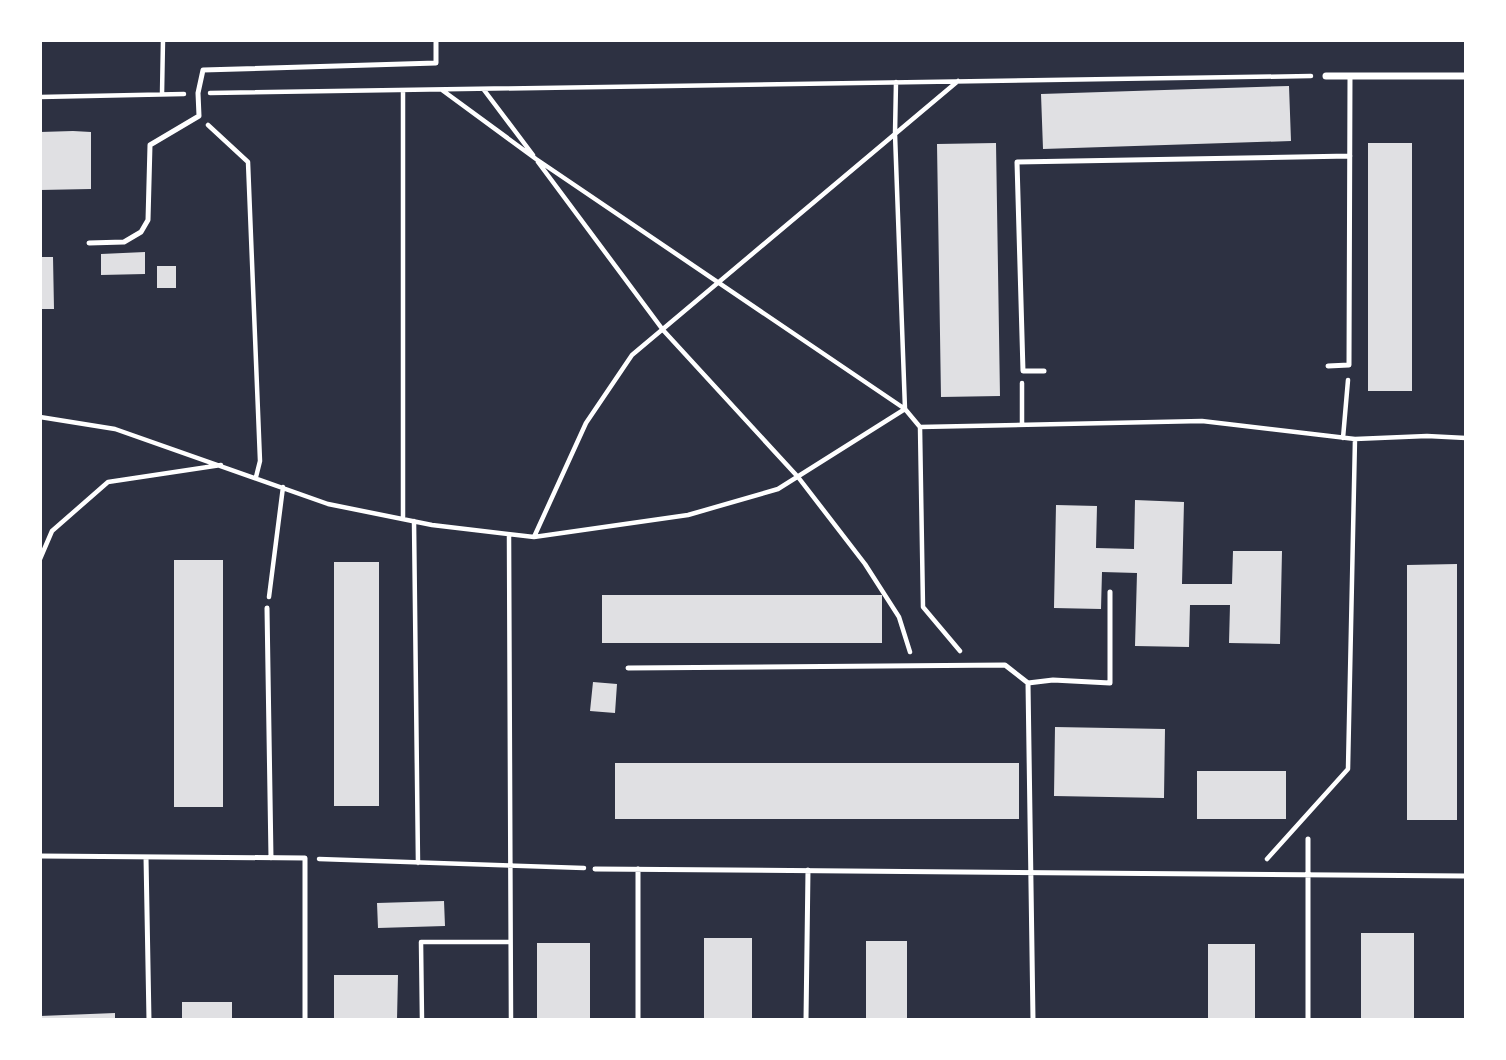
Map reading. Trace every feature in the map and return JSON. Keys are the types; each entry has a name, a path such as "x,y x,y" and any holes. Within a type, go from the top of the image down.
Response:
{"street":[{"path":"1326,76 1466,76"}],"lane":[{"path":"89,243 124,242 141,232 148,220 150,145 199,116 198,93 203,69 436,63 436,40"},
{"path":"1328,366 1349,365 1350,76"},
{"path":"1044,371 1023,371 1017,162 1350,156"},
{"path":"628,668 1004,665 1028,683 1053,680 1110,683 1110,592"},
{"path":"267,608 271,858"},
{"path":"1028,683 1033,1020"},
{"path":"1308,839 1308,1020"},
{"path":"40,856 305,858 304,1020"},
{"path":"146,857 149,1020"},
{"path":"595,869 1466,876"},
{"path":"638,869 638,1020"},
{"path":"806,1020 807,870"}],"path":[{"path":"162,94 163,40"},
{"path":"40,97 1326,76"},
{"path":"534,537 586,423 632,355 959,80"},
{"path":"895,82 905,409"},
{"path":"483,89 663,330 798,477 865,564 899,617 915,666"},
{"path":"403,90 403,519"},
{"path":"441,90 717,284 905,409 920,427 923,607 972,665"},
{"path":"199,116 248,162 260,461 256,477"},
{"path":"1343,438 1349,365"},
{"path":"1022,425 1023,371"},
{"path":"40,417 115,429 328,503 414,521 534,537 688,515 778,489 905,409"},
{"path":"920,427 1202,421 1355,439 1427,436 1466,438"},
{"path":"1254,874 1348,769 1355,439"},
{"path":"40,559 52,531 108,482 222,465"},
{"path":"267,608 283,487"},
{"path":"414,521 418,863"},
{"path":"509,534 511,1020"},
{"path":"305,858 595,869"},
{"path":"422,1020 421,942 510,942"}],"building":[{"path":"1289,86 1291,141 1043,149 1041,94"},
{"path":"40,132 91,132 91,189 40,190"},
{"path":"996,143 1000,396 941,397 937,144"},
{"path":"1368,143 1412,143 1412,391 1368,391"},
{"path":"145,252 145,274 101,275 101,254"},
{"path":"40,257 53,257 54,309 40,309"},
{"path":"157,266 176,266 176,288 157,288"},
{"path":"1135,500 1184,502 1182,584 1232,584 1233,551 1282,551 1280,644 1229,643 1230,605 1190,605 1189,647 1135,646 1137,573 1102,572 1101,609 1054,608 1056,505 1097,506 1096,548 1134,549"},
{"path":"174,560 223,560 223,807 174,807"},
{"path":"334,562 379,562 379,806 334,806"},
{"path":"1457,564 1457,820 1407,820 1407,565"},
{"path":"602,595 882,595 882,643 602,643"},
{"path":"593,682 617,684 615,713 590,711"},
{"path":"1055,727 1165,729 1164,798 1054,796"},
{"path":"615,763 1019,763 1019,819 615,819"},
{"path":"1197,771 1286,771 1286,819 1197,819"},
{"path":"444,901 445,926 378,928 377,903"},
{"path":"1361,933 1414,933 1414,1020 1361,1020"},
{"path":"704,938 752,938 752,1020 704,1020"},
{"path":"866,941 907,941 907,1020 866,1020"},
{"path":"537,943 590,943 590,1020 537,1020"},
{"path":"1208,944 1255,944 1255,1020 1208,1020"},
{"path":"334,975 398,975 397,1020 334,1020"},
{"path":"182,1002 232,1002 232,1020 182,1020"},
{"path":"115,1013 115,1020 40,1020 40,1016"}]}
